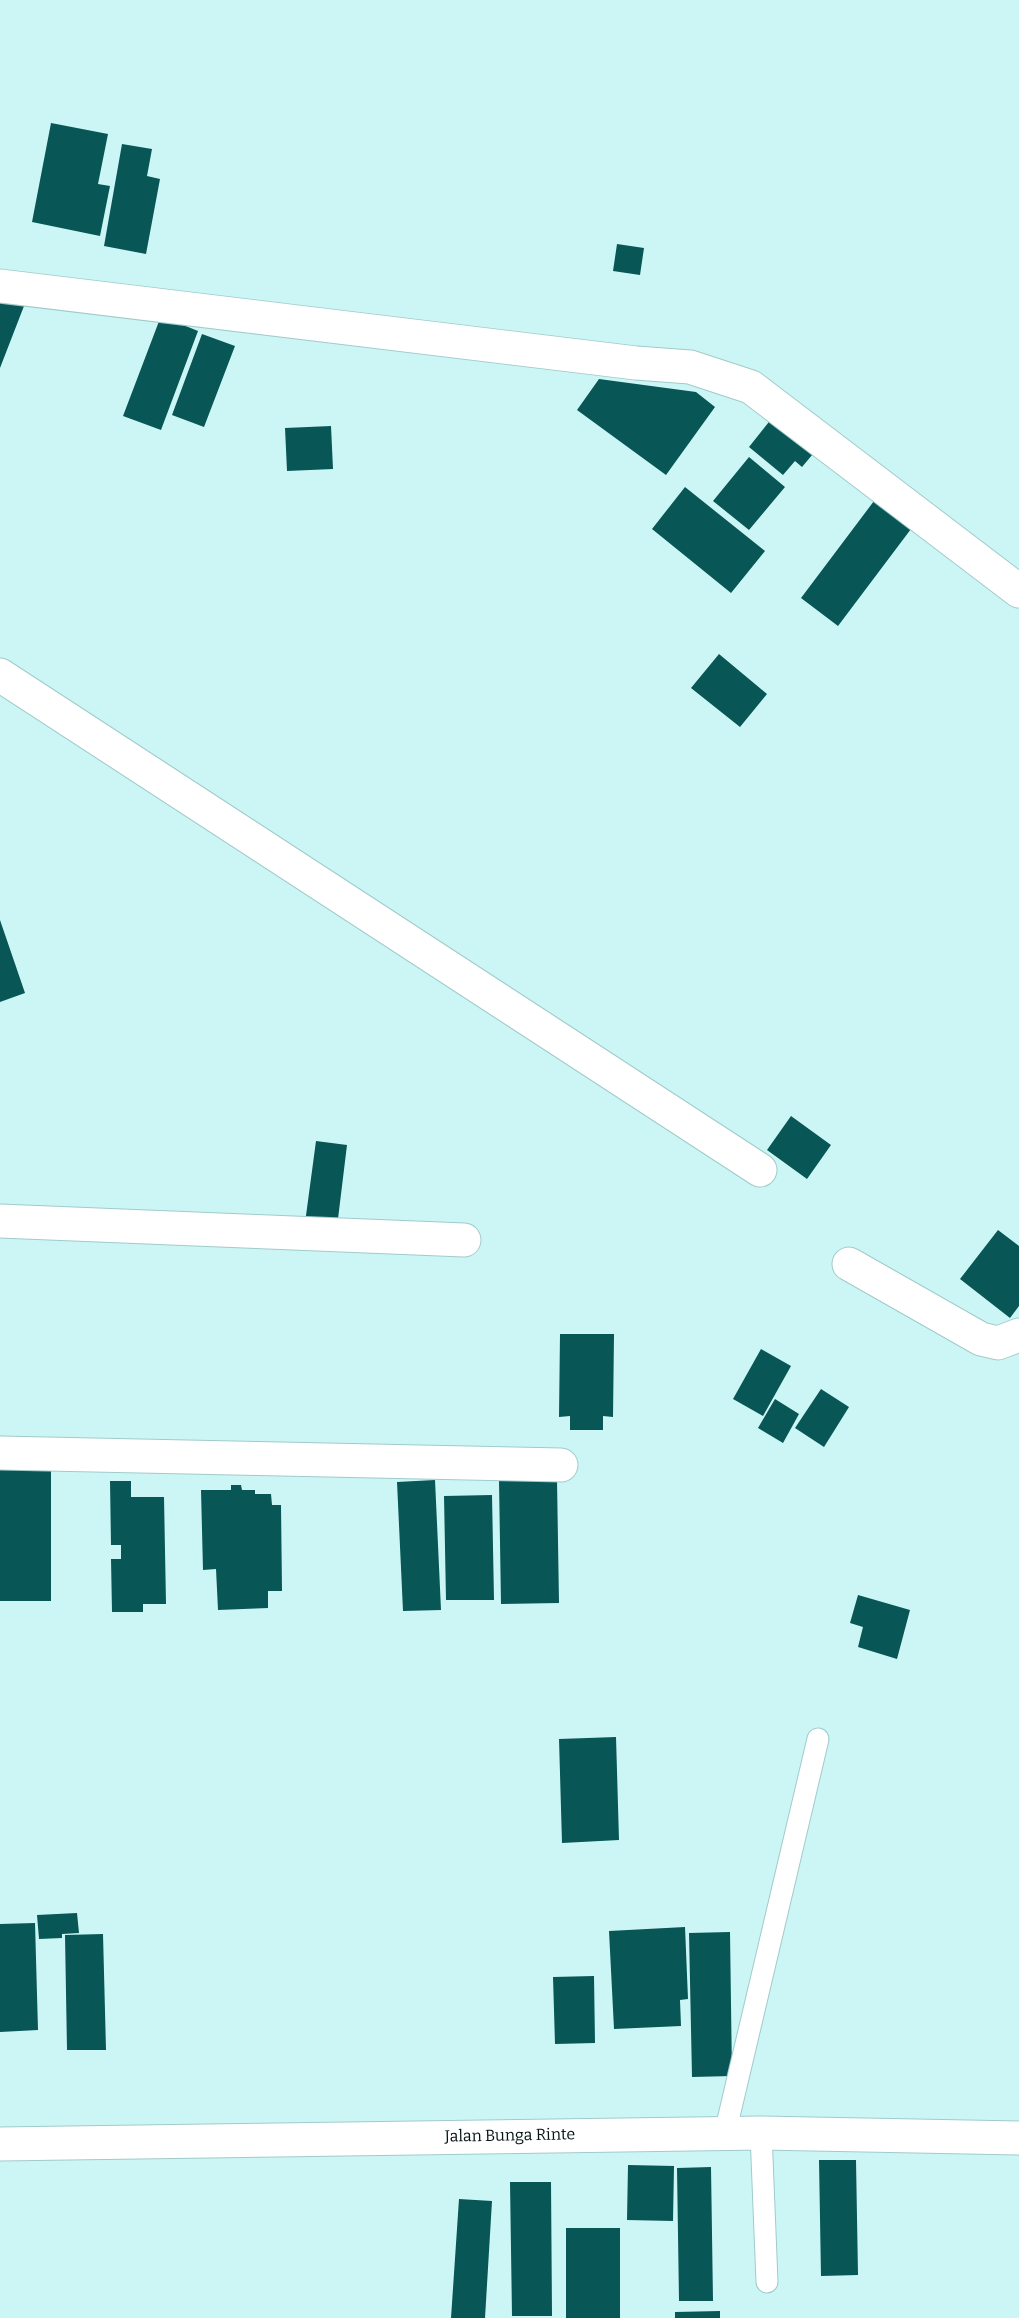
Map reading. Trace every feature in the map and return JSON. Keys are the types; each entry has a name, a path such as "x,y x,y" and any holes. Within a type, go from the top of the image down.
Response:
{"street":[{"path":"0,286 624,362 690,367 751,387 1019,591"},
{"path":"0,675 760,1170"},
{"path":"0,1221 464,1240"},
{"path":"849,1264 981,1339 998,1343 1019,1335"},
{"path":"0,1453 561,1465"},
{"name":"Jalan Bunga Rinte","path":"0,2144 725,2133 1019,2138"}],"lane":[{"path":"725,2133 818,1739"},
{"path":"761,2133 767,2282"}],"building":[{"path":"51,123 108,134 98,184 110,186 100,236 32,222"},
{"path":"122,144 152,149 147,176 160,179 146,254 104,246"},
{"path":"617,244 644,248 640,275 613,271"},
{"path":"0,297 24,306 0,368"},
{"path":"161,316 198,331 161,430 123,416"},
{"path":"202,334 235,346 204,427 172,415"},
{"path":"599,379 696,392 715,407 666,475 577,410"},
{"path":"776,413 818,448 802,467 795,461 783,475 749,447"},
{"path":"331,426 333,469 287,471 285,428"},
{"path":"749,457 785,487 749,530 713,501"},
{"path":"685,487 765,551 731,593 652,529"},
{"path":"874,501 911,529 838,626 801,598"},
{"path":"719,654 767,694 740,727 691,688"},
{"path":"0,920 25,993 0,1002"},
{"path":"791,1116 831,1145 807,1179 767,1150"},
{"path":"316,1141 347,1145 337,1227 305,1223"},
{"path":"998,1230 1019,1246 1019,1306 1010,1318 960,1279"},
{"path":"560,1334 614,1334 613,1417 603,1416 603,1430 570,1430 570,1416 559,1417"},
{"path":"761,1349 791,1366 763,1416 733,1399"},
{"path":"821,1389 849,1407 824,1447 795,1428"},
{"path":"775,1399 799,1414 783,1443 758,1428"},
{"path":"0,1462 51,1462 51,1601 0,1601"},
{"path":"435,1480 441,1610 403,1611 397,1482"},
{"path":"557,1480 559,1603 501,1604 499,1481"},
{"path":"110,1481 131,1481 131,1497 164,1497 166,1604 143,1604 143,1612 112,1612 111,1559 121,1559 121,1545 111,1545"},
{"path":"231,1485 241,1485 242,1490 255,1490 255,1494 271,1494 272,1505 281,1505 282,1591 268,1591 268,1608 218,1610 216,1569 203,1570 201,1490 231,1490"},
{"path":"492,1495 494,1600 446,1600 444,1496"},
{"path":"858,1595 910,1610 897,1659 858,1647 863,1627 850,1623"},
{"path":"616,1737 619,1840 562,1843 559,1739"},
{"path":"77,1913 79,1933 62,1934 62,1938 39,1939 37,1915"},
{"path":"35,1923 38,2030 0,2032 0,1924"},
{"path":"685,1927 688,1999 680,2000 681,2026 614,2029 609,1931"},
{"path":"730,1932 732,2076 692,2077 689,1933"},
{"path":"103,1934 106,2050 67,2050 65,1935"},
{"path":"594,1976 595,2043 555,2044 553,1977"},
{"path":"819,2160 856,2160 858,2275 821,2276"},
{"path":"628,2165 674,2166 673,2221 627,2220"},
{"path":"711,2167 713,2301 679,2301 677,2168"},
{"path":"510,2182 551,2182 552,2316 512,2316"},
{"path":"459,2199 492,2201 485,2318 451,2318"},
{"path":"566,2228 620,2228 620,2318 566,2318"},
{"path":"720,2311 720,2318 675,2318 675,2312"}]}
